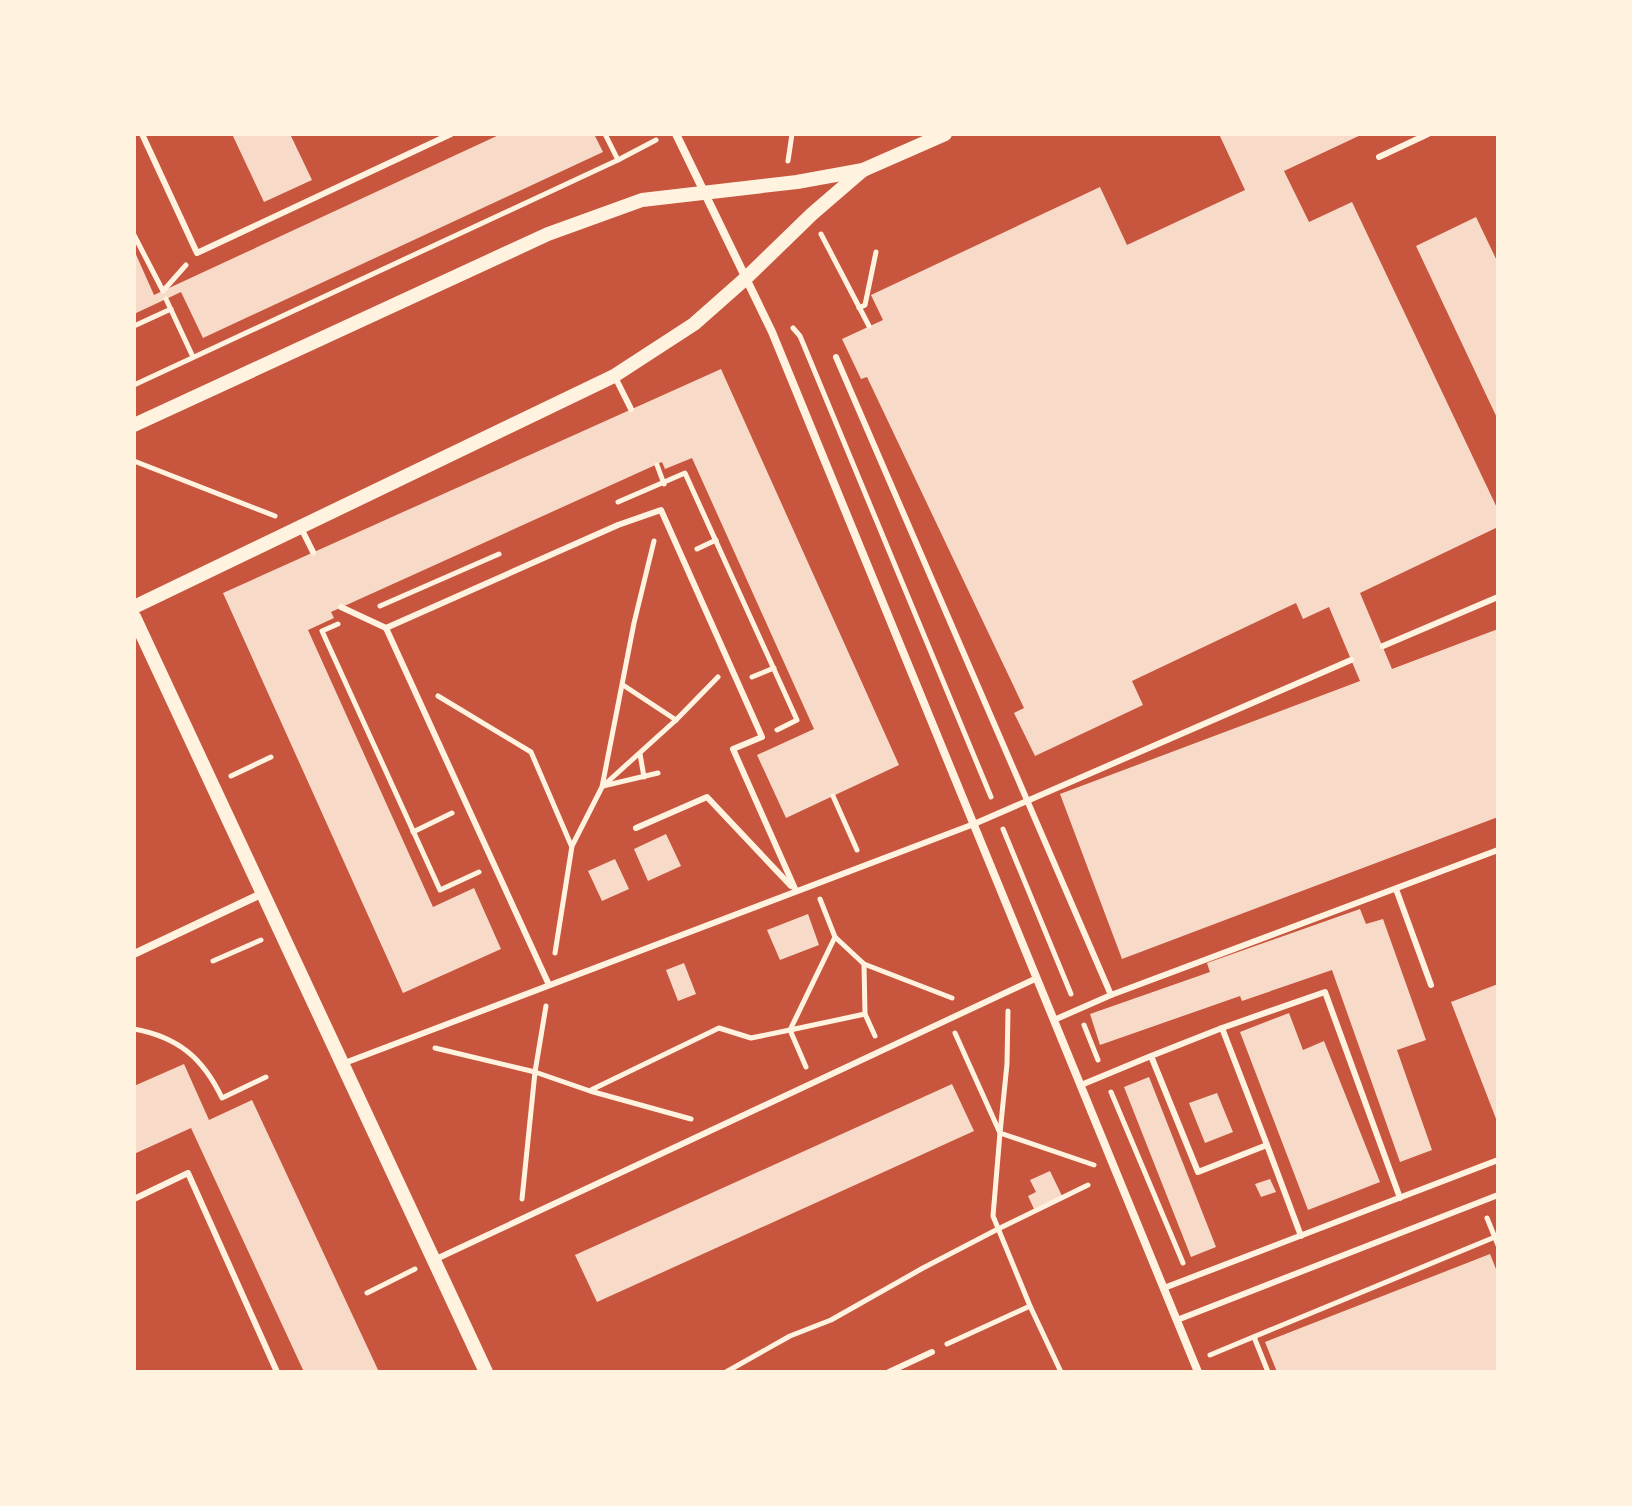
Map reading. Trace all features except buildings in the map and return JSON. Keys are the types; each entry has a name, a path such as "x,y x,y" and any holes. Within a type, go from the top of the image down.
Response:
{"street":[{"path":"676,134 778,346 1198,1372"},
{"path":"134,425 548,234 642,200 797,182 863,170 945,134"},
{"path":"134,607 614,376 694,324 863,170"},
{"path":"134,617 486,1372"},
{"path":"134,954 263,893"}],"lane":[{"path":"142,134 197,253 451,134"},
{"path":"1379,157 1428,134"},
{"path":"836,357 1111,995"},
{"path":"614,376 631,409"},
{"path":"386,628 618,525 661,510 762,737 733,749 796,891"},
{"path":"300,526 313,552"},
{"path":"1383,646 1498,597"},
{"path":"341,607 386,628 549,985"},
{"path":"342,1064 974,824 1351,660"},
{"path":"636,828 707,797 796,891"},
{"path":"1054,1020 1111,995 1498,850"},
{"path":"1396,889 1431,985"},
{"path":"434,1260 1037,978"},
{"path":"1081,1085 1222,1028 1325,992 1400,1198"},
{"path":"1222,1028 1301,1236"},
{"path":"1151,1056 1198,1172 1267,1145"},
{"path":"1164,1288 1498,1160"},
{"path":"134,1199 188,1173 277,1372"},
{"path":"1177,1320 1498,1195"},
{"path":"889,1372 932,1352"}],"path":[{"path":"605,134 618,160"},
{"path":"788,162 792,134"},
{"path":"134,385 656,140"},
{"path":"821,233 869,326"},
{"path":"134,235 163,291 197,253"},
{"path":"859,308 865,305 876,252"},
{"path":"166,299 193,357"},
{"path":"134,326 171,309"},
{"path":"134,461 300,526"},
{"path":"520,1219 535,1072 572,846 602,787 634,623 661,510 665,482 657,465"},
{"path":"685,473 797,720 762,737"},
{"path":"322,631 440,890 495,865"},
{"path":"602,787 676,720 730,665"},
{"path":"409,678 531,752 572,846"},
{"path":"623,685 676,720"},
{"path":"640,753 644,777"},
{"path":"212,785 271,757"},
{"path":"602,787 658,773"},
{"path":"833,796 864,865"},
{"path":"413,832 468,805"},
{"path":"815,884 835,937 864,964 975,1007"},
{"path":"812,1083 790,1030 835,937"},
{"path":"213,961 261,940"},
{"path":"864,964 865,1014 881,1051"},
{"path":"1009,992 1007,1064 993,1216 1061,1372"},
{"path":"590,1091 719,1028 751,1038 865,1014"},
{"path":"950,1020 1000,1133 1117,1173"},
{"path":"134,1029 157,1033 179,1045 199,1062 214,1081 222,1098 266,1077"},
{"path":"403,1041 535,1072 590,1091 719,1127"},
{"path":"726,1372 790,1336 831,1320 923,1268 1088,1185"},
{"path":"1194,1362 1495,1237 1498,1245"},
{"path":"367,1293 434,1260"},
{"path":"932,1352 1030,1306"},
{"path":"1254,1337 1268,1372"}]}
